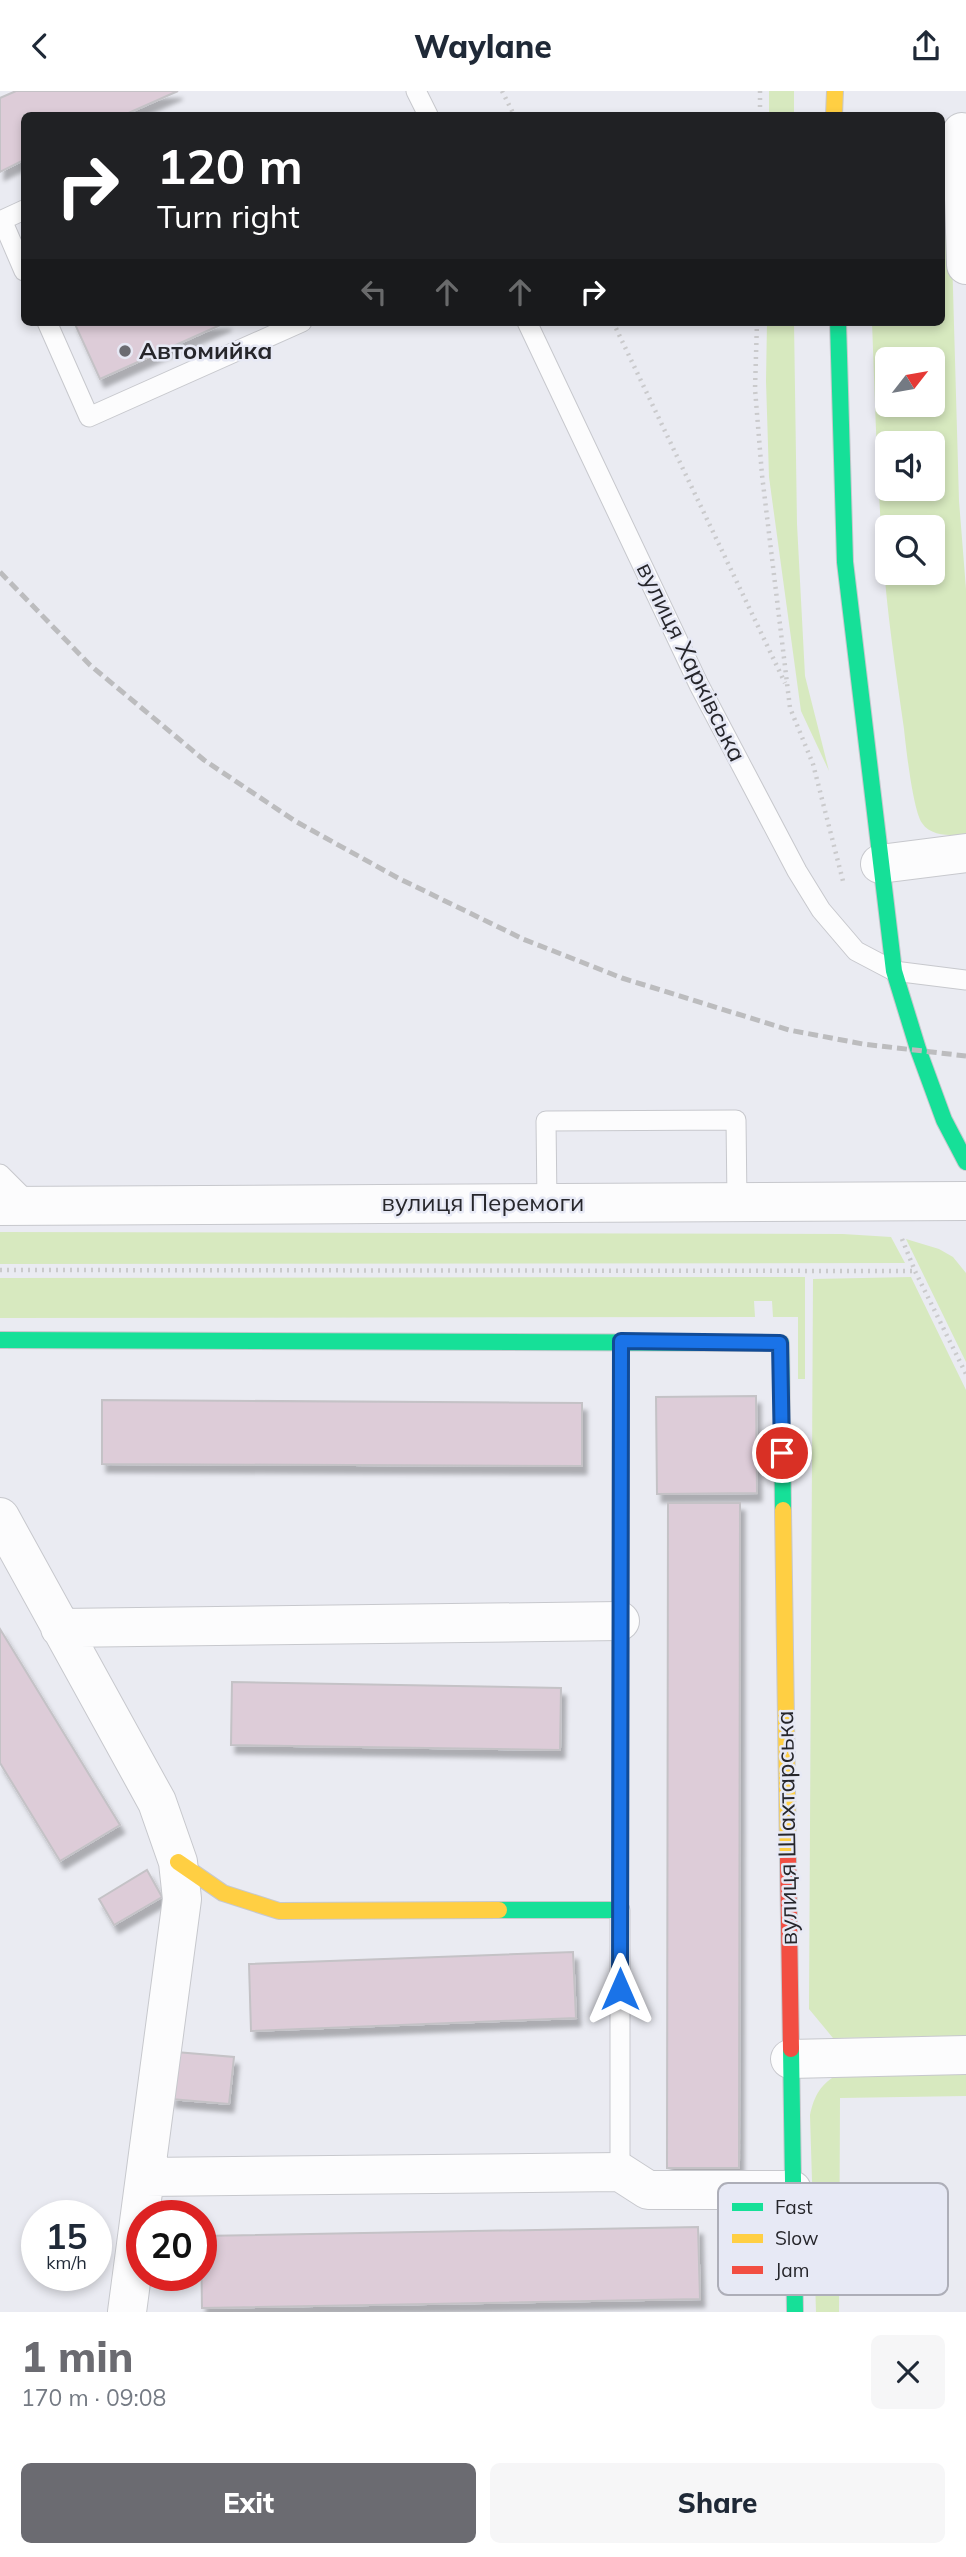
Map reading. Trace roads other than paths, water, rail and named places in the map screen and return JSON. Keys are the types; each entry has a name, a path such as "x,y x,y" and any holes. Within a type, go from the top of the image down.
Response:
{"street":[{"path":"834,112 835,91"},
{"path":"956,132 966,265"},
{"path":"838,326 845,562 894,971 944,1120 966,1162"},
{"path":"880,864 966,853"},
{"name":"вулиця Перемоги","path":"16,1206 966,1201"},
{"path":"0,1340 621,1341 620,1910 279,1911 223,1893 178,1862"},
{"name":"вулиця Шахтарська","path":"621,1341 780,1343 792,2183"},
{"path":"0,1517 157,1802 178,1862 182,1899 127,2312"},
{"path":"60,1628 620,1621"},
{"path":"790,2059 966,2055"},
{"path":"146,2177 620,2172 648,2190 718,2190"}],"lane":[{"path":"416,91 426,112"},
{"path":"21,212 2,221 21,264"},
{"path":"49,326 89,417 293,326"},
{"name":"вулиця Харківська","path":"529,326 699,685 797,871 821,910 856,951 894,971"},
{"path":"894,971 966,980"},
{"path":"547,1203 547,1121 696,1120 736,1120 737,1202"},
{"path":"0,1174 16,1206"},
{"path":"620,1910 620,2172"}],"railway":[{"path":"0,572 90,665 204,760 295,821 398,878 523,939 622,978 789,1030 863,1044 966,1056"}],"place":[{"name":"Автомийка","path":"125,351"}]}
